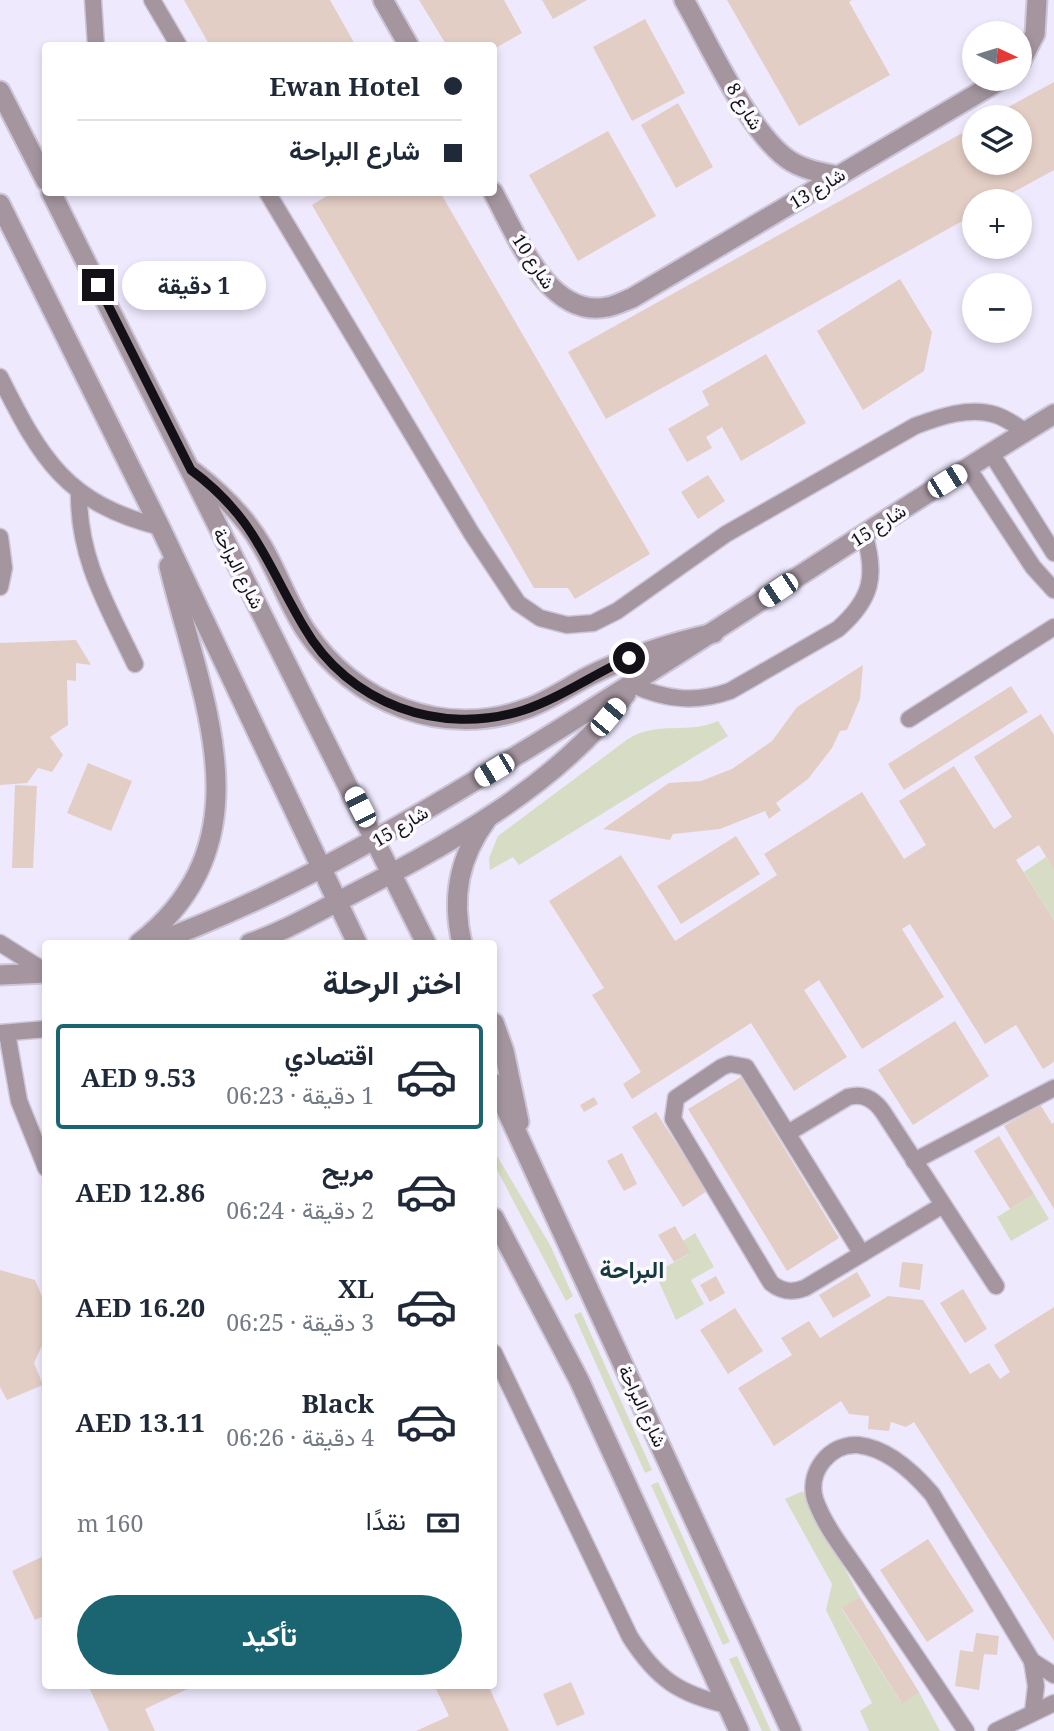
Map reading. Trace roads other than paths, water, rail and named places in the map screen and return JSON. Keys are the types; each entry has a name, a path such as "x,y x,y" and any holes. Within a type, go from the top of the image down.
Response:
{"street":[{"path":"383,0 407,42"},
{"name":"شارع 8","path":"684,0 757,127 772,147 792,162 814,172 839,176"},
{"path":"1032,40 1035,34 1037,0"},
{"path":"1043,0 1054,8"},
{"path":"0,91 42,173"},
{"name":"شارع 13","path":"632,298 982,91"},
{"name":"شارع البراحة","path":"53,196 425,940"},
{"name":"شارع 10","path":"495,196 552,292 577,306 587,307 606,308 632,298"},
{"path":"0,204 160,527 356,940"},
{"name":"شارع 15","path":"162,940 214,920 376,841 633,685 864,533 1054,414"},
{"path":"191,470 212,486 248,524 318,649 356,685 402,709 452,719 502,716 550,699 629,658 714,633"},
{"path":"142,940 169,915 186,892 210,839 218,797 212,732 160,527"},
{"name":"شارع 15","path":"259,940 393,874 486,819 579,748 633,685"},
{"path":"462,940 456,906 461,868 486,819"},
{"path":"0,975 42,972"},
{"path":"497,1034 515,1097 523,1143"},
{"name":"شارع البراحة","path":"497,1089 791,1731"},
{"path":"497,1224 579,1381 739,1731"}],"lane":[{"path":"93,0 96,42"},
{"path":"152,0 177,42"},
{"path":"269,196 472,534 518,603 540,618 566,625 593,623 617,611 726,534 915,426 941,416 968,412 995,415 1025,431"},
{"path":"0,377 39,450 57,473 104,508 160,527"},
{"path":"990,453 1054,553"},
{"path":"968,468 1034,567 1054,590"},
{"path":"79,492 82,543 89,568 135,664"},
{"path":"633,685 670,697 710,698 730,691 838,629 859,607 871,580 872,559 864,533"},
{"path":"0,537 4,568 0,587"},
{"path":"909,719 1054,626"},
{"path":"0,943 42,969"},
{"path":"42,1030 4,1033 19,1101 42,1158"},
{"path":"862,1254 752,1074 738,1064 722,1067 684,1091 673,1108 673,1119 771,1283 787,1292 796,1292 862,1254 943,1205"},
{"path":"914,1161 1054,1088"},
{"path":"788,1133 848,1097 864,1096 878,1104 996,1286"},
{"path":"497,1359 630,1637 647,1663 670,1684 688,1693 727,1705"},
{"path":"967,1731 825,1518 815,1498 813,1485 823,1460 832,1452 858,1445 885,1454 922,1482 932,1494 1031,1661 1036,1686 1033,1712"},
{"path":"1031,1661 1054,1675"},
{"path":"996,1731 1054,1703"}],"district":[{"name":"البراحة","path":"632,1268"}]}
